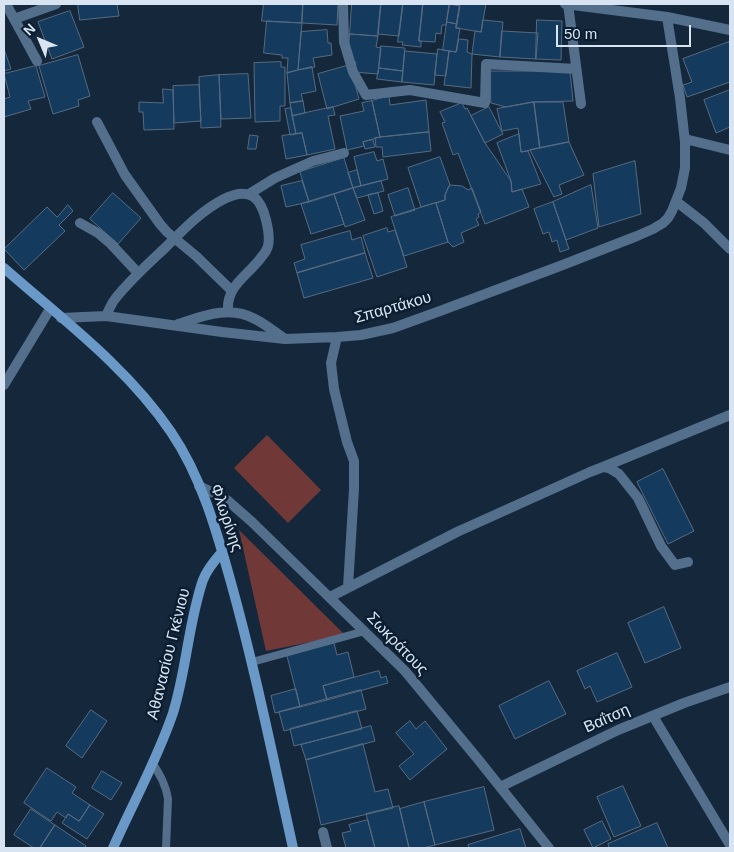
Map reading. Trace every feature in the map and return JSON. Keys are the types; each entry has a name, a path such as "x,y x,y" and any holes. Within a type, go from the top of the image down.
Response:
{"main road":[{"name":"Φλωρίνης","path":"4,268 119,370 147,400 180,446 199,486 222,552 252,662 293,848"},
{"name":"Αθανασίου Γκένιου","path":"113,848 153,764 172,713 203,579 211,565 222,552"}],"street":[{"path":"6,4 37,61"},
{"path":"14,19 56,4"},
{"path":"343,4 344,42 354,72 366,95 410,90 484,103 486,64 576,69"},
{"path":"581,104 567,4 595,6 667,17 730,30"},
{"name":"Σπαρτάκου","path":"61,318 106,316 286,339 361,335 393,328 551,270 653,229 668,218 677,202 685,168 685,139 667,17"},
{"path":"97,122 118,164 160,224 231,290"},
{"path":"685,139 730,150"},
{"path":"106,316 114,300 138,274 175,238 220,201 235,194 249,194 274,178 313,161 344,153"},
{"path":"228,312 228,298 231,290 257,263 268,246 269,236 264,214 256,200 249,194"},
{"path":"677,202 698,218 730,249"},
{"path":"80,223 98,233 111,244 138,274"},
{"path":"4,385 50,309"},
{"path":"173,326 201,316 228,312 253,318 286,339"},
{"path":"337,337 331,363 334,389 347,442 354,461 348,587"},
{"path":"330,597 457,532 603,467 730,415"},
{"path":"603,467 619,474 638,498 661,546 675,565 688,562"},
{"name":"Σωκράτους","path":"199,486 227,500 405,671 549,848"},
{"name":"Βαΐτση","path":"500,787 618,730 730,687"},
{"path":"653,716 730,845"},
{"path":"323,832 327,848"}],"lane":[{"path":"252,662 365,631"},
{"path":"153,764 167,791 166,848"}],"shaded area":[{"path":"267,435 321,490 288,523 234,468"},
{"path":"239,530 345,635 266,651"}],"building":[{"path":"78,4 117,4 119,16 80,20"},
{"path":"264,4 303,4 302,23 262,21"},
{"path":"303,4 338,4 337,25 302,23"},
{"path":"352,4 381,4 378,36 350,34"},
{"path":"381,4 403,4 399,36 378,34"},
{"path":"403,4 423,4 419,41 421,41 421,47 402,45 403,42 398,42"},
{"path":"423,4 449,4 446,25 442,25 441,34 436,33 435,42 419,41"},
{"path":"450,4 460,6 457,24 447,22"},
{"path":"460,4 486,4 481,32 456,28"},
{"path":"70,11 84,47 52,59 38,22"},
{"path":"483,20 503,22 500,57 472,54 475,31 481,32"},
{"path":"537,20 562,21 561,60 536,59"},
{"path":"267,21 302,23 298,70 287,73 288,58 282,58 282,55 264,53"},
{"path":"447,22 457,24 456,28 460,28 456,52 443,50"},
{"path":"327,30 328,43 331,43 332,55 313,58 315,67 298,70 301,32"},
{"path":"502,31 538,33 536,59 500,57"},
{"path":"350,34 378,36 376,47 381,48 378,74 354,72 356,62 352,62 348,56"},
{"path":"459,39 468,40 467,52 472,54 471,88 444,85 449,51 456,52"},
{"path":"729,42 730,82 687,97 683,85 692,82 683,59"},
{"path":"381,46 405,48 403,71 379,68"},
{"path":"4,49 11,69 4,71"},
{"path":"438,49 449,51 446,76 435,75"},
{"path":"405,51 437,54 434,85 402,82"},
{"path":"78,55 90,96 78,100 79,106 53,114 39,66"},
{"path":"281,62 281,67 285,67 285,106 280,106 280,121 255,122 254,63"},
{"path":"350,65 359,99 327,109 318,74"},
{"path":"36,66 45,97 28,101 31,109 4,117 4,99 10,97 4,74"},
{"path":"312,67 316,91 301,94 303,101 290,103 287,73"},
{"path":"379,68 403,71 402,82 377,79"},
{"path":"491,71 570,71 573,101 534,102 506,107 491,103"},
{"path":"248,74 251,118 221,119 219,75"},
{"path":"219,75 221,127 201,128 199,77"},
{"path":"199,85 201,121 174,123 173,86"},
{"path":"163,89 173,90 174,129 144,130 143,112 139,112 139,102 163,103"},
{"path":"730,90 730,127 716,133 704,100"},
{"path":"389,96 390,105 426,100 429,132 380,137 372,101"},
{"path":"303,101 305,113 292,116 290,103"},
{"path":"372,101 380,137 363,142 364,146 347,150 340,116 364,111 362,103"},
{"path":"534,102 563,102 569,142 540,148"},
{"path":"534,102 540,148 521,152 518,128 502,131 497,109"},
{"path":"462,103 465,109 467,108 485,143 511,181 512,192 522,189 529,207 485,224 458,153 453,155 442,123 445,122 440,112"},
{"path":"333,107 335,115 328,116 335,149 307,155 302,133 296,134 292,116"},
{"path":"489,107 503,134 485,143 471,116"},
{"path":"291,108 296,134 290,135 285,109"},
{"path":"429,132 431,151 383,157 382,147 376,147 375,138"},
{"path":"302,133 307,155 286,159 282,136"},
{"path":"519,134 521,152 528,151 541,184 512,192 511,181 497,143"},
{"path":"250,135 258,136 256,149 248,149"},
{"path":"373,140 375,147 365,149 363,142"},
{"path":"569,142 584,175 559,185 562,194 554,197 530,150"},
{"path":"374,152 377,161 383,159 388,179 361,186 354,157"},
{"path":"440,157 450,185 445,195 445,200 421,207 408,168"},
{"path":"344,158 353,188 309,202 300,172"},
{"path":"635,161 641,214 599,227 593,174"},
{"path":"357,170 361,186 353,188 348,173"},
{"path":"302,181 309,202 286,207 281,186"},
{"path":"381,181 384,191 357,198 353,188"},
{"path":"450,185 462,186 468,190 472,188 481,212 476,219 479,225 461,233 464,242 453,247 448,242 436,203 445,200 445,195"},
{"path":"591,185 598,228 566,240 553,202"},
{"path":"353,188 365,220 345,227 334,194"},
{"path":"408,188 415,210 395,216 388,195"},
{"path":"113,193 141,218 118,244 90,219"},
{"path":"378,193 383,211 374,214 368,195"},
{"path":"334,194 344,224 311,234 301,204"},
{"path":"553,202 569,249 560,252 557,240 552,242 549,232 543,234 534,209"},
{"path":"436,203 448,242 404,256 391,217"},
{"path":"68,205 73,211 59,225 65,231 24,270 4,249 47,207 57,217"},
{"path":"387,228 388,232 395,230 407,267 377,277 363,236"},
{"path":"350,231 352,240 361,237 365,253 297,273 294,263 305,259 301,245"},
{"path":"365,253 373,278 304,298 297,273"},
{"path":"663,469 694,531 668,544 637,482"},
{"path":"664,607 681,648 645,663 628,623"},
{"path":"334,643 337,655 348,652 354,677 323,686 327,700 300,707 287,656"},
{"path":"617,653 632,687 597,702 590,686 585,689 577,671"},
{"path":"379,671 381,678 386,676 388,683 327,700 323,686"},
{"path":"549,681 566,714 515,739 499,706"},
{"path":"296,689 300,707 275,713 271,696"},
{"path":"361,690 366,709 284,731 279,712"},
{"path":"91,710 107,721 82,758 66,746"},
{"path":"357,711 362,729 294,746 290,729"},
{"path":"410,721 416,729 425,721 447,749 410,780 399,766 414,754 396,733"},
{"path":"371,726 375,741 306,760 301,745"},
{"path":"363,744 375,792 388,789 393,808 321,825 306,760"},
{"path":"47,768 76,787 72,793 90,805 79,821 68,814 66,818 57,812 51,821 24,803"},
{"path":"102,771 122,783 111,800 92,788"},
{"path":"623,786 641,826 614,837 597,797"},
{"path":"484,787 494,830 435,845 424,802"},
{"path":"424,802 435,845 423,848 409,848 400,809"},
{"path":"90,805 104,814 87,839 62,823 68,814 79,821"},
{"path":"399,806 409,848 375,848 366,814"},
{"path":"31,809 55,825 40,848 34,848 14,835"},
{"path":"368,820 375,848 346,848 342,833 351,831 349,825"},
{"path":"602,821 611,839 593,848 584,830"},
{"path":"657,823 668,848 609,848 608,844"},
{"path":"55,825 86,846 84,848 40,848"},
{"path":"520,829 526,848 469,848 468,845"}]}
